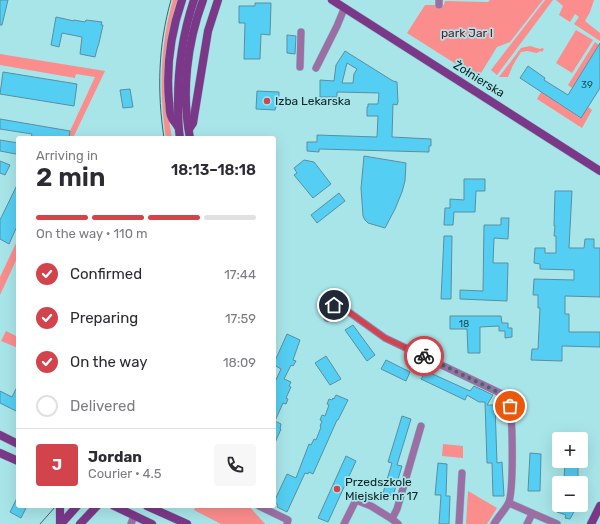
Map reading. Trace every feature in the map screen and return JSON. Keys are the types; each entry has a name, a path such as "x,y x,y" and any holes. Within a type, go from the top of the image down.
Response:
{"street":[{"path":"178,127 170,116 168,65 177,14 182,0"},
{"path":"180,136 178,127 178,77 181,50 186,26 194,0"},
{"path":"190,136 186,103 188,64 194,32 203,0"},
{"path":"188,129 193,122 208,32 218,0"},
{"name":"Żołnierska","path":"332,0 600,171"},
{"path":"316,68 337,26 344,8"},
{"path":"300,67 301,32"},
{"path":"327,318 334,305 346,310 385,338 500,393 506,399 510,406 513,474 509,503 494,524"},
{"path":"344,524 356,500 371,506 395,521 397,509 421,426"},
{"path":"0,435 16,443"},
{"path":"0,453 16,460"},
{"path":"459,524 462,473"},
{"path":"509,503 557,524"},
{"path":"590,524 600,506"},
{"path":"60,508 60,524"},
{"path":"60,524 75,508"},
{"path":"80,524 94,508"},
{"path":"118,508 152,524"},
{"path":"152,508 187,524"},
{"path":"263,508 288,520 287,524"},
{"path":"527,524 532,514"},
{"path":"131,524 134,516"}],"green space":[{"path":"173,0 178,0 174,12 166,104 172,136 166,136 162,103 162,69 165,34"},
{"name":"park Jar I","path":"490,0 543,0 510,42 497,47 478,78 407,33 425,5 444,5 445,1 488,2"},
{"path":"545,0 553,0 497,75 491,70"},
{"path":"556,0 594,0 585,21 600,33 600,41 574,24 579,17 575,14 570,22 559,15 563,6"},
{"path":"576,30 593,40 572,73 556,63"},
{"path":"595,42 599,45 572,88 568,85"},
{"path":"530,46 544,49 542,52 540,51 537,53 527,51 521,52 508,77 499,77 521,48"},
{"path":"0,54 105,71 74,136 69,136 70,131 95,77 76,74 75,78 0,65"},
{"path":"541,92 580,118 588,107 592,110 582,128 537,99"},
{"path":"16,243 16,260 0,295 0,277"},
{"path":"6,331 16,336 16,347 1,341"},
{"path":"443,444 463,446 463,458 442,456"},
{"path":"468,491 497,508 487,524 466,524"},
{"path":"195,508 251,508 265,524 221,524 194,510"}],"building":[{"path":"0,0 8,0 2,25 0,25"},
{"path":"255,3 271,3 270,35 261,34 260,59 244,59 245,23 239,23 239,6 255,6"},
{"path":"56,17 74,21 85,22 86,20 102,22 101,25 103,25 95,57 80,54 82,37 62,33 59,47 51,45"},
{"path":"287,35 296,36 295,54 287,53"},
{"path":"600,43 600,88 581,118 520,78 528,66 545,78 544,80 568,95"},
{"path":"345,51 397,82 398,102 397,105 393,104 392,137 431,139 429,152 319,149 319,152 307,151 307,142 317,142 317,135 377,137 378,116 367,116 367,107 368,104 378,104 379,93 337,92 337,97 320,97 320,80 334,81 336,65","holes":["347,63 357,69 354,74 353,83 342,83"]},
{"path":"3,72 77,84 74,106 0,94"},
{"path":"130,89 133,107 123,108 120,90"},
{"name":"Izba Lekarska","path":"257,91 279,92 279,96 275,104 277,104 275,110 256,109"},
{"path":"0,119 70,131 69,136 32,136 32,134 0,129"},
{"path":"0,140 16,143 16,154 0,151"},
{"path":"364,156 406,163 405,181 402,192 385,228 368,223 363,216 361,188"},
{"path":"304,160 314,162 331,184 313,198 294,175 297,173 294,168"},
{"path":"0,161 10,165 5,175 0,173"},
{"path":"464,179 485,179 485,191 476,191 475,212 454,212 453,225 444,225 445,208 450,208 450,199 464,200"},
{"path":"16,187 16,228 9,244 0,239 0,220"},
{"path":"555,191 572,191 569,248 584,248 585,239 594,239 594,248 600,248 600,297 565,296 565,314 569,314 569,332 600,332 600,347 562,346 562,361 531,360 532,349 538,349 540,308 538,308 538,295 533,295 534,279 574,280 574,270 540,269 540,264 534,263 535,248 545,248 545,253 556,253 556,236 554,236"},
{"path":"339,193 345,201 317,223 311,215"},
{"path":"501,218 509,218 508,239 494,238 493,263 508,263 507,301 460,299 460,290 483,291 484,225 501,225"},
{"path":"444,236 452,236 451,299 441,299"},
{"path":"450,316 501,316 502,323 508,323 508,328 512,328 512,337 505,338 505,331 499,331 499,326 480,327 480,353 468,353 467,329 450,329"},
{"path":"353,325 375,355 367,361 345,330"},
{"path":"287,334 300,340 293,360 296,361 293,366 291,365 284,379 291,382 289,386 291,387 286,398 288,399 286,404 283,403 276,419 276,380 281,369 276,366 276,359"},
{"path":"326,356 341,379 330,385 315,363"},
{"path":"386,360 410,372 406,381 381,369"},
{"path":"426,371 470,391 474,386 493,395 487,405 495,405 497,463 502,462 504,496 493,496 492,463 487,463 485,402 479,402 467,395 465,400 421,379"},
{"path":"16,389 16,411 0,403 0,391 12,397"},
{"path":"336,395 348,400 337,420 313,474 309,472 308,474 305,473 287,512 277,507 278,505 276,504 276,498 287,474 296,478 309,444 311,445 314,439 316,440 321,427 322,421 320,420 322,415 325,416 329,405 327,404 329,399 334,399"},
{"path":"402,416 411,419 397,465 402,466 393,496 383,493 392,463 388,462"},
{"path":"276,422 281,424 281,429 276,440"},
{"path":"530,453 541,454 540,491 528,491"},
{"name":"Przedszkole Miejskie nr 17","path":"346,456 356,461 328,522 318,518"},
{"path":"438,463 447,464 446,496 450,496 449,524 439,524 441,495 435,495"},
{"path":"565,468 578,468 578,476 564,476"},
{"path":"16,500 16,508 26,508 21,518 10,512"},
{"path":"557,512 574,512 570,519 565,518 566,515"}],"tram line":[{"path":"164,136 160,103 160,69 163,34 171,0"},
{"path":"40,524 54,508"}],"way so far":[{"path":"424,356 500,393 510,406"}],"place":[{"name":"Izba Lekarska","path":"267,101"},
{"name":"Przedszkole Miejskie nr 17","path":"337,489"}],"route":[{"path":"334,305 346,310 385,338 424,356"}]}
